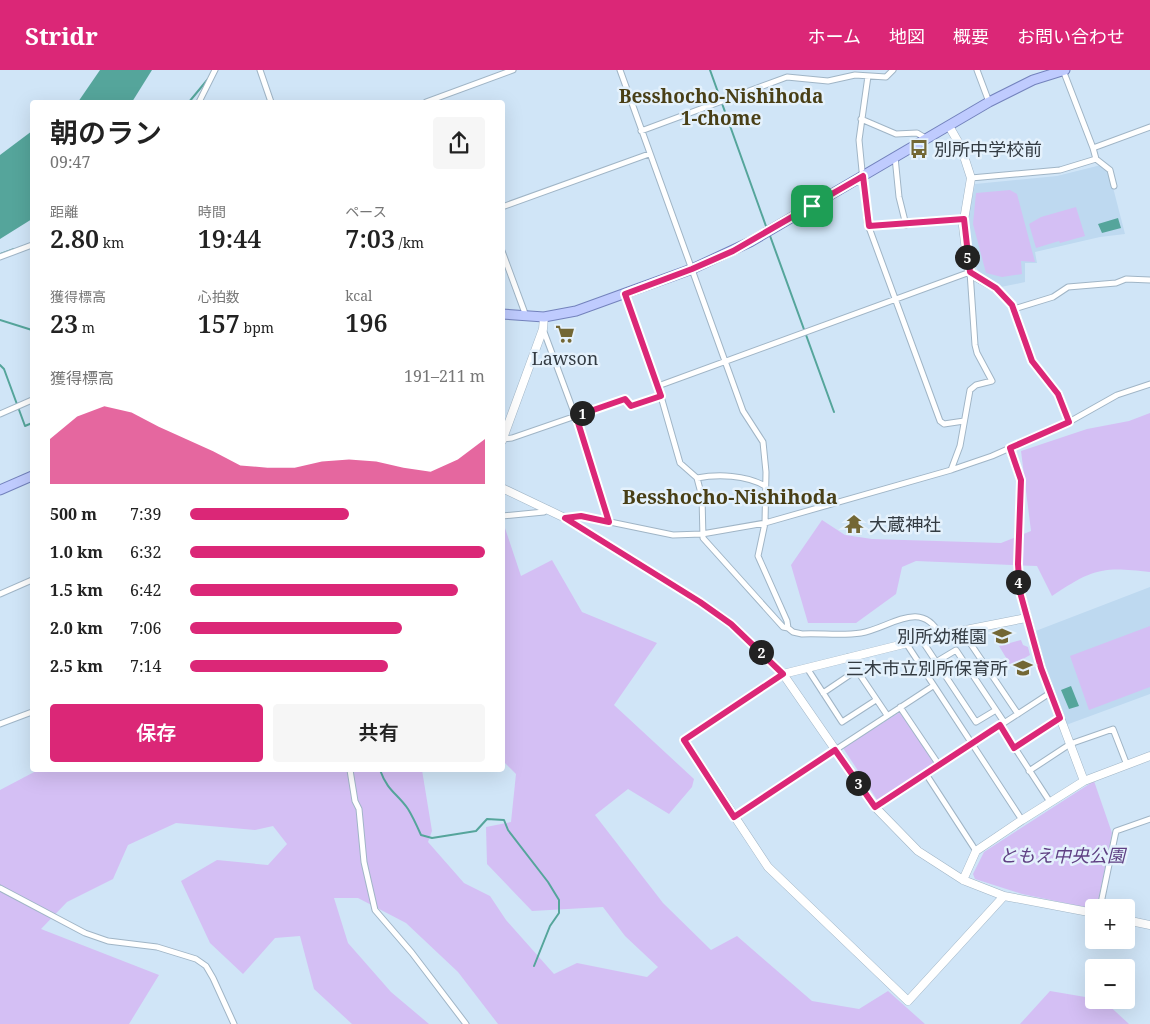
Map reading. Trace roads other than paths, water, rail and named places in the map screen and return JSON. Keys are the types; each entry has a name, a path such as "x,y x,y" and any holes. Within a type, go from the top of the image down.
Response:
{"main road":[{"path":"505,314 544,317 576,311 692,269 750,242 989,102 1034,80 1064,70"},
{"path":"0,490 30,477"}],"street":[{"path":"199,100 215,70"},
{"path":"260,70 270,100"},
{"path":"431,100 513,70"},
{"path":"620,70 743,411 763,442 765,523 762,527 758,556 787,621 788,628"},
{"path":"785,70 787,77"},
{"path":"641,131 787,77 828,81 855,75 886,76 893,70"},
{"path":"977,70 989,102"},
{"path":"1064,70 1096,159 1110,170 1114,186"},
{"path":"868,76 868,88 861,118 859,140 869,226 940,422 944,424 964,421"},
{"path":"861,118 896,134 917,133 927,139"},
{"path":"949,126 961,147 971,178 964,219 975,345 977,353 992,381 976,385 970,390 960,446 951,470"},
{"path":"1093,148 1150,127"},
{"path":"505,206 649,154"},
{"path":"896,157 899,197 906,225"},
{"path":"971,178 1060,170 1096,159"},
{"path":"869,226 906,225 964,219"},
{"path":"0,257 30,246"},
{"path":"505,259 526,317"},
{"path":"658,386 970,272"},
{"path":"970,272 996,288 1014,309 1019,321 1021,336 1032,361 1058,394 1069,422"},
{"path":"1014,309 1053,297 1068,287 1116,283 1126,279 1150,280"},
{"path":"625,294 658,386 680,462 697,478 702,497 703,538 768,611 783,627 802,634 859,633 874,630 894,620 923,617 934,622 940,635"},
{"path":"505,434 543,329 544,317"},
{"path":"543,329 576,416 609,522"},
{"path":"565,518 581,516 652,532 702,534 765,523 951,470 1010,448 1069,422 1108,399 1150,384"},
{"path":"505,440 625,399 631,406 661,396"},
{"path":"0,414 30,401"},
{"path":"1010,448 1021,480 1018,582 1026,618 1050,693 1084,781"},
{"path":"697,478 714,475 756,480 765,486"},
{"path":"505,489 548,508 565,518 700,602 731,624 783,674 875,807 918,851 963,880 1004,896 1085,911"},
{"path":"505,516 544,512 548,508"},
{"path":"0,594 30,581"},
{"path":"1004,896 908,1001 768,867 684,740 783,674 921,639 1026,618"},
{"path":"962,631 1018,714"},
{"path":"921,639 976,722 996,710"},
{"path":"906,643 1022,820"},
{"path":"936,662 956,650 996,710 1014,748 1050,802"},
{"path":"848,657 887,715"},
{"path":"807,668 842,722 876,700"},
{"path":"823,693 857,670"},
{"path":"734,817 933,686"},
{"path":"875,807 1050,693"},
{"path":"900,707 939,765"},
{"path":"0,724 30,713"},
{"path":"1014,748 1060,718"},
{"path":"1030,771 1070,744 1113,729 1127,765"},
{"path":"963,880 976,851 1022,820 1084,781 1150,756"},
{"path":"350,772 359,809 364,862 375,910 412,953 466,1024"},
{"path":"926,774 976,851"},
{"path":"1102,899 1116,832 1150,819"},
{"path":"0,888 85,933 108,941 157,947 196,959 206,966 234,1024"},
{"path":"1135,922 1150,925"}],"waterway":[{"path":"710,70 767,229"},
{"path":"191,100 208,79"},
{"path":"769,233 834,412"},
{"path":"0,254 14,249"},
{"path":"0,320 30,329"},
{"path":"0,365 4,369 25,426 30,424"},
{"path":"381,772 389,788 408,809 421,835 432,838 476,831 487,819 504,820 508,830 548,882 559,900 559,913 550,926 534,966"}],"place":[{"name":"別所中学校前","path":"919,149"},
{"name":"Lawson","path":"565,334"},
{"name":"大蔵神社","path":"854,524"},
{"name":"別所幼稚園","path":"1002,636"},
{"name":"三木市立別所保育所","path":"1023,668"}],"district":[{"name":"Besshocho-Nishihoda 1-chome","path":"721,107"},
{"name":"Besshocho-Nishihoda","path":"730,496"}],"park label":[{"name":"ともえ中央公園","path":"1062,855"}]}
